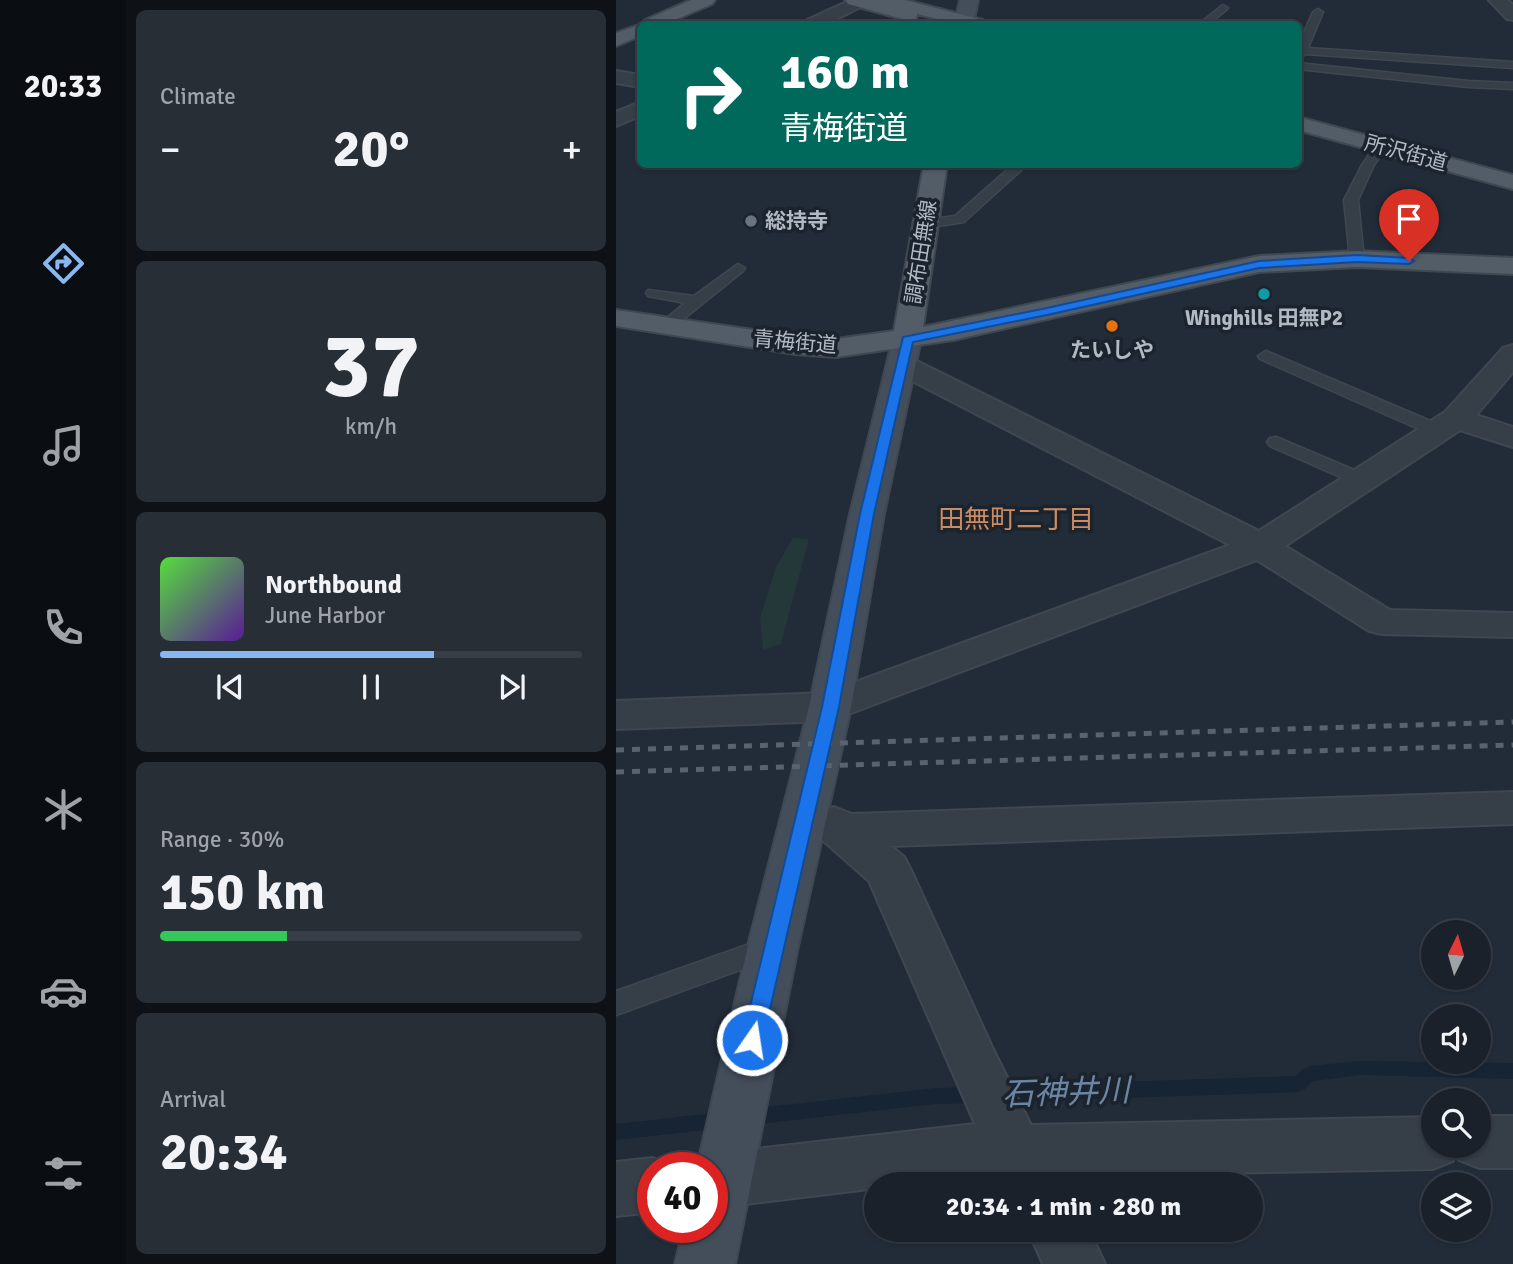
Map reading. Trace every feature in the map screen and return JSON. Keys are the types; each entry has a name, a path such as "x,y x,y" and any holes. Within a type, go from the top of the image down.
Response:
{"main road":[{"path":"658,21 706,0"},
{"path":"893,2 918,6 966,0"},
{"path":"857,1 932,21"},
{"path":"893,2 958,21"},
{"path":"616,40 637,30"},
{"name":"所沢街道","path":"1302,114 1513,169"},
{"name":"所沢街道","path":"1302,124 1513,182"},
{"name":"調布田無線","path":"905,352 935,168"},
{"name":"青梅街道","path":"616,318 795,345 905,352 1047,312 1259,264 1357,259 1513,266"}],"street":[{"path":"966,0 968,21"},
{"path":"1498,0 1513,14"},
{"path":"819,21 857,1"},
{"path":"616,77 637,80"},
{"path":"616,120 637,110"},
{"path":"726,1152 830,707 867,514 905,352 1028,426 1260,547 1334,590 1382,622 1513,625"},
{"path":"616,715 830,707 1260,547 1446,424 1513,354"},
{"path":"1446,424 1513,437"},
{"path":"806,804 844,831 888,870 1014,1151"},
{"path":"844,831 1513,808"},
{"path":"1491,1142 1513,1142"},
{"path":"728,1175 1014,1151 1421,1143"},
{"path":"616,1189 637,1187"},
{"path":"1063,1242 1075,1264"},
{"path":"705,1264 709,1243"}],"lane":[{"path":"1208,21 1223,8"},
{"path":"1302,50 1318,12"},
{"path":"1302,55 1513,65"},
{"path":"1302,66 1468,84 1513,86"},
{"path":"1357,259 1351,200 1368,165 1381,146"},
{"path":"925,223 959,219 1017,168"},
{"path":"666,326 698,301 715,292 738,268"},
{"path":"653,293 698,301"},
{"path":"1266,356 1446,424"},
{"path":"1276,442 1360,479"},
{"path":"616,1003 773,946"}],"shaded area":[{"path":"793,538 809,539 781,644 763,650 760,618 776,567"}],"waterway":[{"name":"石神井川","path":"999,1094 1299,1084 1309,1074 1360,1068 1513,1071"},
{"name":"石神井川","path":"749,1117 936,1096 978,1095"},
{"name":"石神井川","path":"616,1132 723,1120"}],"railway":[{"path":"616,750 1513,722"},
{"path":"616,772 1513,745"}],"place":[{"name":"総持寺","path":"751,221"},
{"name":"Winghills 田無P2","path":"1264,294"},
{"name":"たいしや","path":"1112,326"}],"district":[{"name":"田無町二丁目","path":"1016,519"}],"route":[{"path":"752,1040 830,707 867,514 907,339 1047,312 1259,264 1357,259 1409,261"}]}
